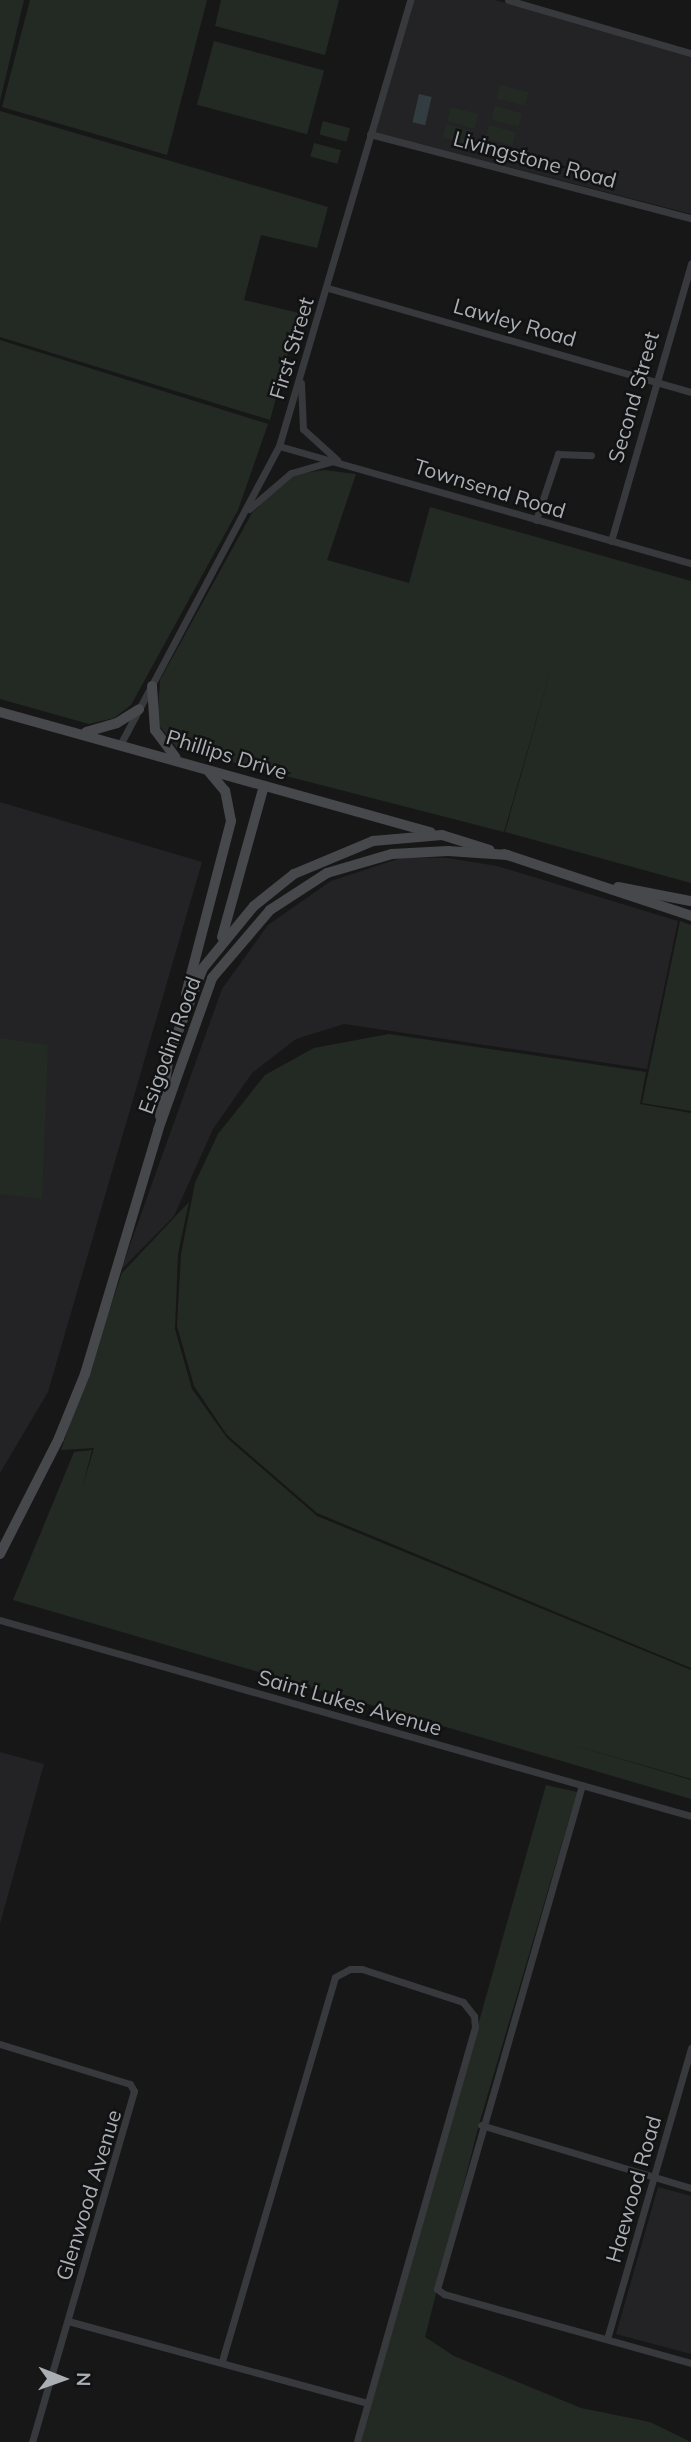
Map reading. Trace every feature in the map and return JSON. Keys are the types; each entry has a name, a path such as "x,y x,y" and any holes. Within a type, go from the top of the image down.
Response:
{"main road":[{"path":"152,686 155,730 178,760"},
{"path":"83,733 117,723 139,709"},
{"name":"Phillips Drive","path":"0,712 121,743 442,835"},
{"path":"169,1055 232,821 225,791 205,768"},
{"path":"212,978 264,786"},
{"name":"Esigodini Road","path":"159,1130 169,1055 203,968 220,942 254,906 312,865 373,841 442,835 614,887 691,901"},
{"name":"Esigodini Road","path":"0,1554 74,1404 121,1264 159,1130 212,978 270,910 327,873 392,854 447,851 508,855"},
{"name":"Esigodini Road","path":"614,887 641,901 691,916"}],"street":[{"name":"First Street","path":"121,743 246,513 279,446 328,289 410,0"},
{"path":"508,0 691,53"},
{"name":"Livingstone Road","path":"370,134 691,218"},
{"name":"Second Street","path":"611,541 691,263"},
{"name":"Lawley Road","path":"328,289 691,392"},
{"path":"301,375 303,429 338,460"},
{"name":"Townsend Road","path":"279,446 338,460 536,520 691,563"},
{"path":"536,520 558,454 591,455"},
{"path":"246,513 283,477 338,460"},
{"name":"Saint Lukes Avenue","path":"0,1620 691,1816"},
{"path":"582,1785 481,2125 437,2289 444,2294 691,2363"},
{"path":"222,2361 333,1982 346,1970 362,1969 463,2002 474,2016 475,2027 356,2442"},
{"name":"Glenwood Avenue","path":"2,2045 130,2084 134,2091 32,2442"},
{"name":"Haewood Road","path":"607,2339 691,2048"},
{"path":"481,2125 691,2188"},
{"path":"68,2321 222,2361 367,2403"}],"shaded area":[{"path":"0,0 24,0 0,101"},
{"path":"30,0 207,0 167,155 2,107"},
{"path":"221,0 339,0 325,55 215,26"},
{"path":"414,0 495,0 691,57 691,214 374,132"},
{"path":"214,41 324,71 307,134 197,105"},
{"path":"500,85 528,92 525,106 497,99"},
{"path":"419,94 432,97 425,125 412,122"},
{"path":"495,106 522,113 518,127 491,120"},
{"path":"451,107 478,114 474,129 447,121"},
{"path":"0,111 328,207 317,248 261,235 244,300 299,313 270,420 0,337"},
{"path":"323,121 350,128 346,142 319,135"},
{"path":"446,124 473,131 469,145 442,138"},
{"path":"489,125 516,132 512,146 485,139"},
{"path":"314,143 341,150 337,164 310,157"},
{"path":"0,340 268,424 238,510 131,705 114,718 89,724 0,699"},
{"path":"324,470 356,474 327,560 409,583 430,507 691,581 691,883 505,832 554,658 504,832 177,748 157,723 160,680 252,513 291,475"},
{"path":"0,802 202,862 48,1392 0,1473"},
{"path":"404,857 448,858 497,866 678,921 647,1069 344,1024 296,1039 252,1073 213,1129 174,1216 121,1270 222,989 268,925 331,881"},
{"path":"680,921 691,925 691,1111 642,1103"},
{"path":"389,1034 646,1072 640,1104 691,1113 691,1668 317,1513 227,1435 194,1386 177,1326 181,1254 195,1183 218,1134 265,1075 314,1048"},
{"path":"0,1038 48,1045 42,1199 0,1194"},
{"path":"189,1202 178,1254 175,1329 192,1389 227,1438 317,1516 691,1670 691,1779 563,1742 691,1780 691,1799 13,1600 74,1452 92,1450 82,1489 94,1448 61,1450 122,1273"},
{"path":"0,1752 44,1764 0,1924"},
{"path":"546,1785 577,1792 479,2124 425,2337 454,2356 581,2408 650,2422 691,2442 360,2442"},
{"path":"658,2187 691,2196 691,2354 616,2334"}]}
